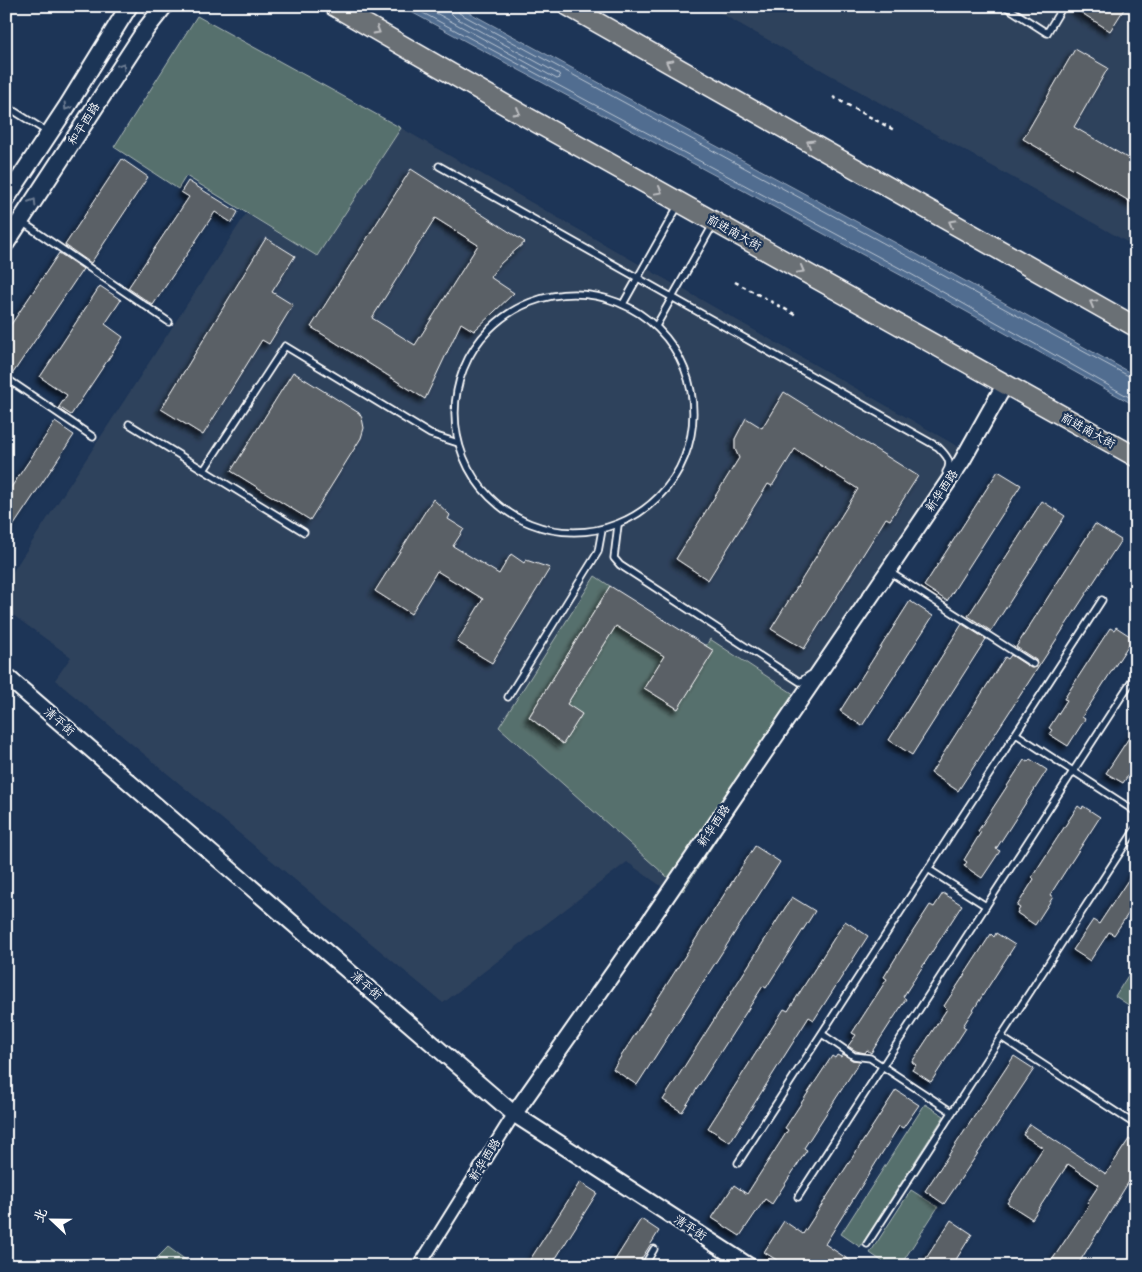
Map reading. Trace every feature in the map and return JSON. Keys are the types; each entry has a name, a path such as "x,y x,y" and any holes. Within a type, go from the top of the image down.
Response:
{"main road":[{"name":"和平西路","path":"6,199 50,133 129,6"},
{"name":"和平西路","path":"6,243 146,29 164,6"},
{"name":"前进南大街","path":"334,6 680,203 1136,458"},
{"path":"568,6 1136,326"}],"street":[{"name":"新华西路","path":"419,1266 514,1114 649,922 962,462 1005,384"},
{"name":"清平街","path":"6,676 514,1114 749,1266"}],"lane":[{"path":"1005,6 1047,32 1063,6"},
{"path":"6,106 50,133"},
{"path":"439,166 938,447 949,461 949,468 809,678 800,682 620,565 614,558 618,525"},
{"path":"623,304 680,203"},
{"path":"21,221 168,322"},
{"path":"656,326 714,222"},
{"path":"582,294 598,296 623,304 643,315 656,326 676,350 689,380 694,411 691,435 685,458 669,485 646,508 618,525 586,532 553,532 522,522 508,514 489,498 474,479 458,443 454,417 458,385 470,354 490,328 517,308 548,296 582,294"},
{"path":"204,470 285,346 430,434 458,443"},
{"path":"6,378 94,437"},
{"path":"129,424 304,532"},
{"path":"508,698 598,552 602,530"},
{"path":"888,571 1033,664"},
{"path":"738,1163 1102,600"},
{"path":"798,1197 1136,674"},
{"path":"1016,734 1136,812"},
{"path":"867,1244 1136,828"},
{"path":"928,869 986,906"},
{"path":"822,1034 854,1056 862,1059 870,1058 952,1112"},
{"path":"1001,1037 1136,1125"},
{"path":"644,1266 654,1249"}],"path":[{"path":"833,97 894,130"},
{"path":"735,282 796,315"}],"shaded area":[{"path":"708,6 1136,6 1136,247"},
{"path":"401,128 969,453 678,898 627,862 443,1003 55,680 71,657 6,610 6,582 246,214 317,256"}],"green space":[{"path":"197,16 401,128 317,256 186,176 178,189 114,147"},
{"path":"595,576 610,586 529,716 563,744 582,714 566,706 616,626 664,656 644,688 677,709 714,651 706,646 710,639 806,702 683,891 499,727"},
{"path":"1136,963 1136,1010 1115,996"},
{"path":"925,1104 944,1116 860,1247 841,1234"},
{"path":"911,1190 938,1207 900,1266 889,1266 870,1253"},
{"path":"168,1247 194,1266 149,1266"}],"water":[{"path":"400,6 457,6 920,256 1136,376 1136,406 906,278"}],"building":[{"path":"1071,6 1126,6 1110,31"},
{"path":"1075,49 1108,68 1074,127 1136,163 1136,205 1023,139"},
{"path":"122,159 148,177 91,263 65,245"},
{"path":"411,169 525,242 501,263 490,277 514,293 474,331 461,323 425,399 311,327","holes":["435,218 478,245 415,345 372,318"]},
{"path":"188,181 238,212 232,223 215,212 153,305 128,288 189,197 181,192"},
{"path":"266,238 295,256 272,292 293,305 269,344 262,340 203,435 161,409"},
{"path":"59,253 83,269 11,376 6,373 6,332"},
{"path":"100,286 121,300 105,324 123,337 71,415 59,407 67,395 40,377"},
{"path":"293,372 359,413 364,428 361,438 310,520 231,471"},
{"path":"784,392 918,476 890,520 886,518 804,649 771,629 858,489 795,449 772,486 768,484 708,580 676,559 739,458 735,449 735,439 746,418 762,428"},
{"path":"55,422 74,435 6,537 6,495"},
{"path":"998,471 1021,485 947,601 924,586"},
{"path":"433,499 450,515 448,519 464,529 453,546 499,574 511,554 524,563 526,560 550,568 492,663 457,642 483,599 437,571 411,614 375,591"},
{"path":"1042,501 1065,516 991,631 968,616"},
{"path":"1095,524 1121,540 958,791 931,773 1005,657 1008,659 1011,655 1031,668 1037,667 1036,660 1016,647"},
{"path":"610,586 714,651 678,709 644,688 664,656 616,626 567,704 582,714 563,744 529,717"},
{"path":"910,601 933,616 862,726 840,711"},
{"path":"962,624 986,639 912,755 889,740"},
{"path":"1116,627 1133,638 1082,717 1085,719 1068,746 1049,734 1052,730 1049,728 1067,700 1064,699 1110,628 1114,630"},
{"path":"1136,727 1136,764 1123,783 1106,773"},
{"path":"1030,759 1047,770 996,849 1000,851 982,878 964,866 967,862 964,860 981,832 978,831 1024,760 1028,762"},
{"path":"1078,806 1082,809 1083,806 1100,817 1050,895 1053,897 1035,925 1017,913 1020,908 1017,906 1034,879 1032,877"},
{"path":"755,846 780,862 637,1085 613,1069"},
{"path":"1136,868 1136,902 1114,935 1109,932 1090,961 1073,950 1093,920 1099,924"},
{"path":"943,893 962,905 903,997 906,999 871,1053 867,1050 865,1053 856,1051 848,1046 856,1035 852,1033 887,979 884,977 930,905 934,907"},
{"path":"792,897 815,911 766,988 763,986 682,1112 663,1100"},
{"path":"845,921 868,936 814,1020 809,1017 730,1142 708,1128 784,1009 788,1011"},
{"path":"996,933 1015,945 963,1026 966,1028 931,1082 912,1070 916,1065 912,1062 947,1009 944,1006 991,934 994,937"},
{"path":"843,1054 852,1060 860,1061 804,1148 807,1150 772,1204 765,1199 740,1236 712,1218 734,1185 747,1194 788,1130 785,1128 832,1056 835,1058 837,1055 841,1057"},
{"path":"1014,1056 1034,1069 944,1204 925,1191"},
{"path":"896,1090 919,1105 903,1128 899,1126 825,1244 858,1266 786,1266 764,1252 784,1221 803,1234"},
{"path":"1030,1124 1106,1174 1129,1139 1136,1144 1136,1170 1077,1266 1048,1266 1089,1205 1087,1203 1099,1185 1068,1164 1032,1219 1007,1203 1043,1148 1023,1135"},
{"path":"580,1182 597,1193 551,1266 526,1266"},
{"path":"641,1219 659,1231 637,1266 611,1266"},
{"path":"951,1220 972,1234 952,1266 921,1266"}]}
